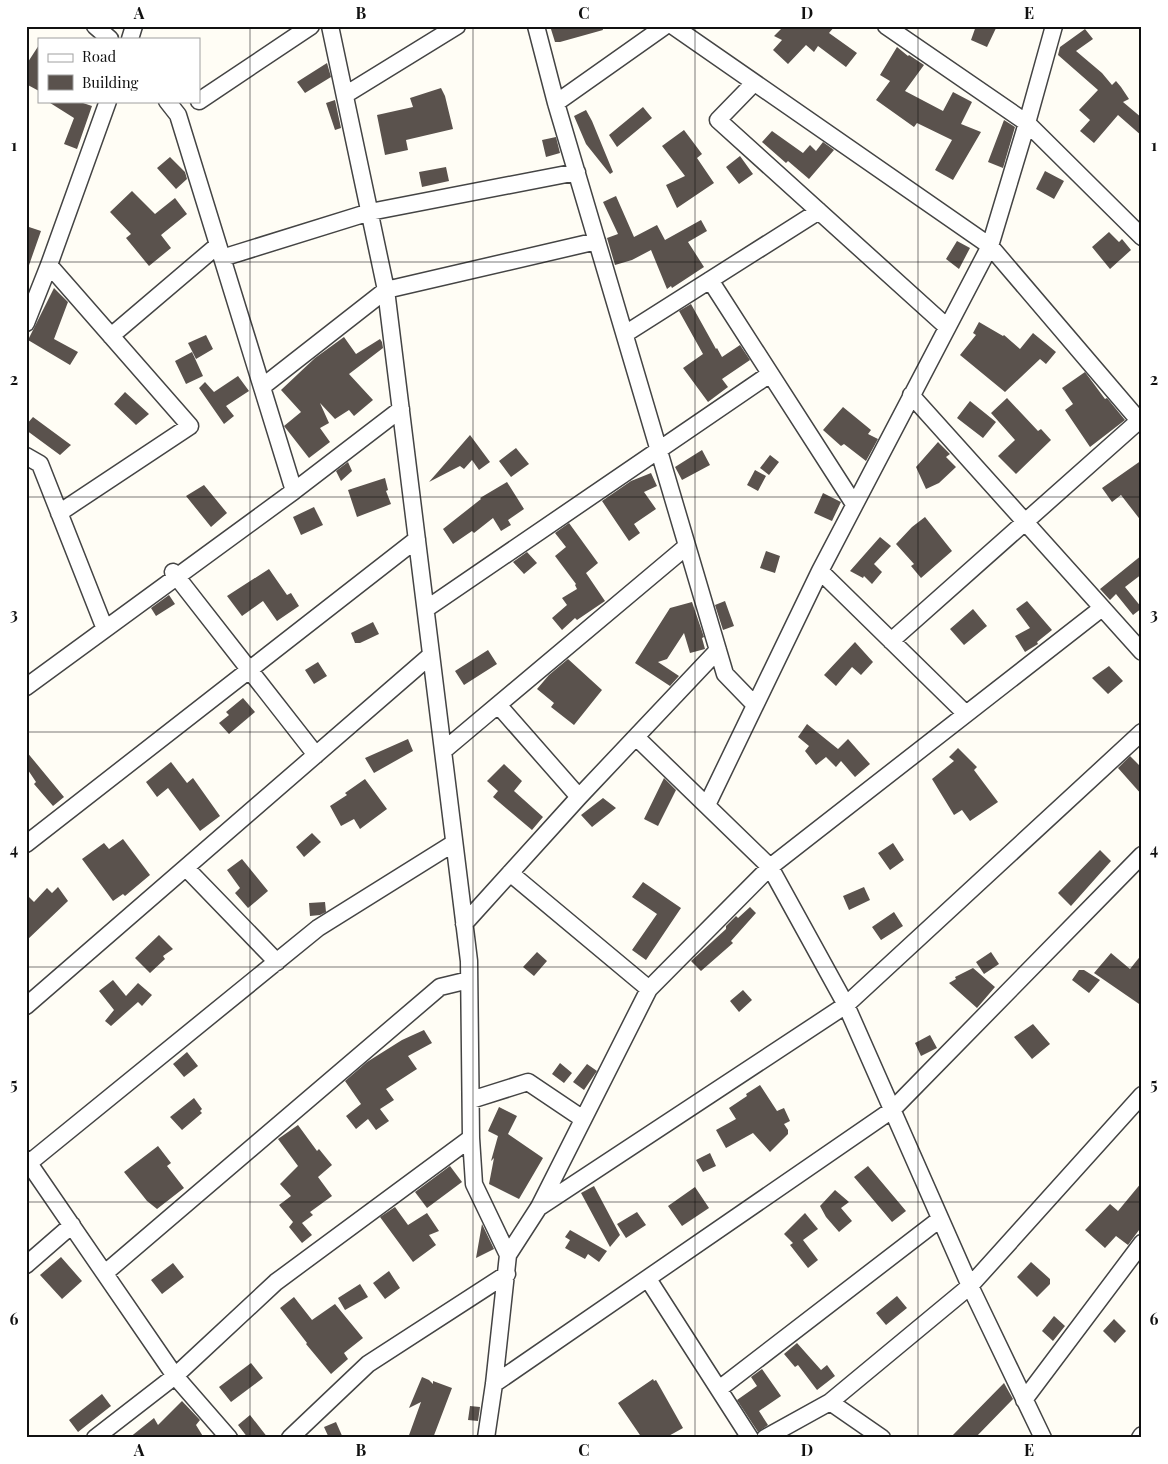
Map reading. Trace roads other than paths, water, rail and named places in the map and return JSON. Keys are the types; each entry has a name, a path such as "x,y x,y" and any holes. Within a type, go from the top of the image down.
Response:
{"street":[{"path":"95,26 109,38"},
{"path":"130,38 134,26"},
{"path":"200,100 311,26"},
{"path":"330,26 386,290 426,609 469,961 470,1100 474,1184 508,1255"},
{"path":"345,96 457,26"},
{"path":"536,26 556,103 725,674 755,705"},
{"path":"556,103 665,26"},
{"path":"673,26 990,246 1141,421 891,641"},
{"path":"886,26 1027,123 1142,237"},
{"path":"707,805 820,571 990,246 1054,26"},
{"path":"754,83 718,120 947,327"},
{"path":"26,323 30,304 49,265 108,102"},
{"path":"168,102 178,115 294,491"},
{"path":"178,115 198,102"},
{"path":"112,336 220,252 370,212 577,172"},
{"path":"625,334 819,211"},
{"path":"262,387 386,290 597,241"},
{"path":"49,265 190,426 59,513"},
{"path":"710,280 854,504"},
{"path":"426,609 770,374"},
{"path":"912,395 1142,652"},
{"path":"26,687 105,629 174,574 294,491 401,409"},
{"path":"26,456 40,464 105,629"},
{"path":"26,844 417,539"},
{"path":"443,751 499,706 687,546"},
{"path":"820,571 966,714"},
{"path":"174,574 316,755"},
{"path":"486,1438 508,1255 539,1207 649,988 770,867 1102,608"},
{"path":"464,924 579,797 718,650"},
{"path":"26,1006 431,655"},
{"path":"499,706 579,797"},
{"path":"539,1207 846,1005 1142,732"},
{"path":"636,737 770,867 846,1005 970,1286 1043,1438"},
{"path":"229,1438 175,1376 28,1161 318,928 454,842"},
{"path":"494,1384 892,1110 1142,855"},
{"path":"186,868 276,962"},
{"path":"510,874 649,988"},
{"path":"105,1273 440,987 469,980"},
{"path":"470,1100 528,1082 583,1119"},
{"path":"765,1438 830,1402 970,1286 1142,1095"},
{"path":"95,1438 112,1433 276,1282 471,1138"},
{"path":"719,1389 940,1219"},
{"path":"26,1265 72,1225"},
{"path":"1024,1400 1142,1243"},
{"path":"290,1438 368,1364 506,1274"},
{"path":"648,1279 750,1438"},
{"path":"830,1402 882,1438"}]}
